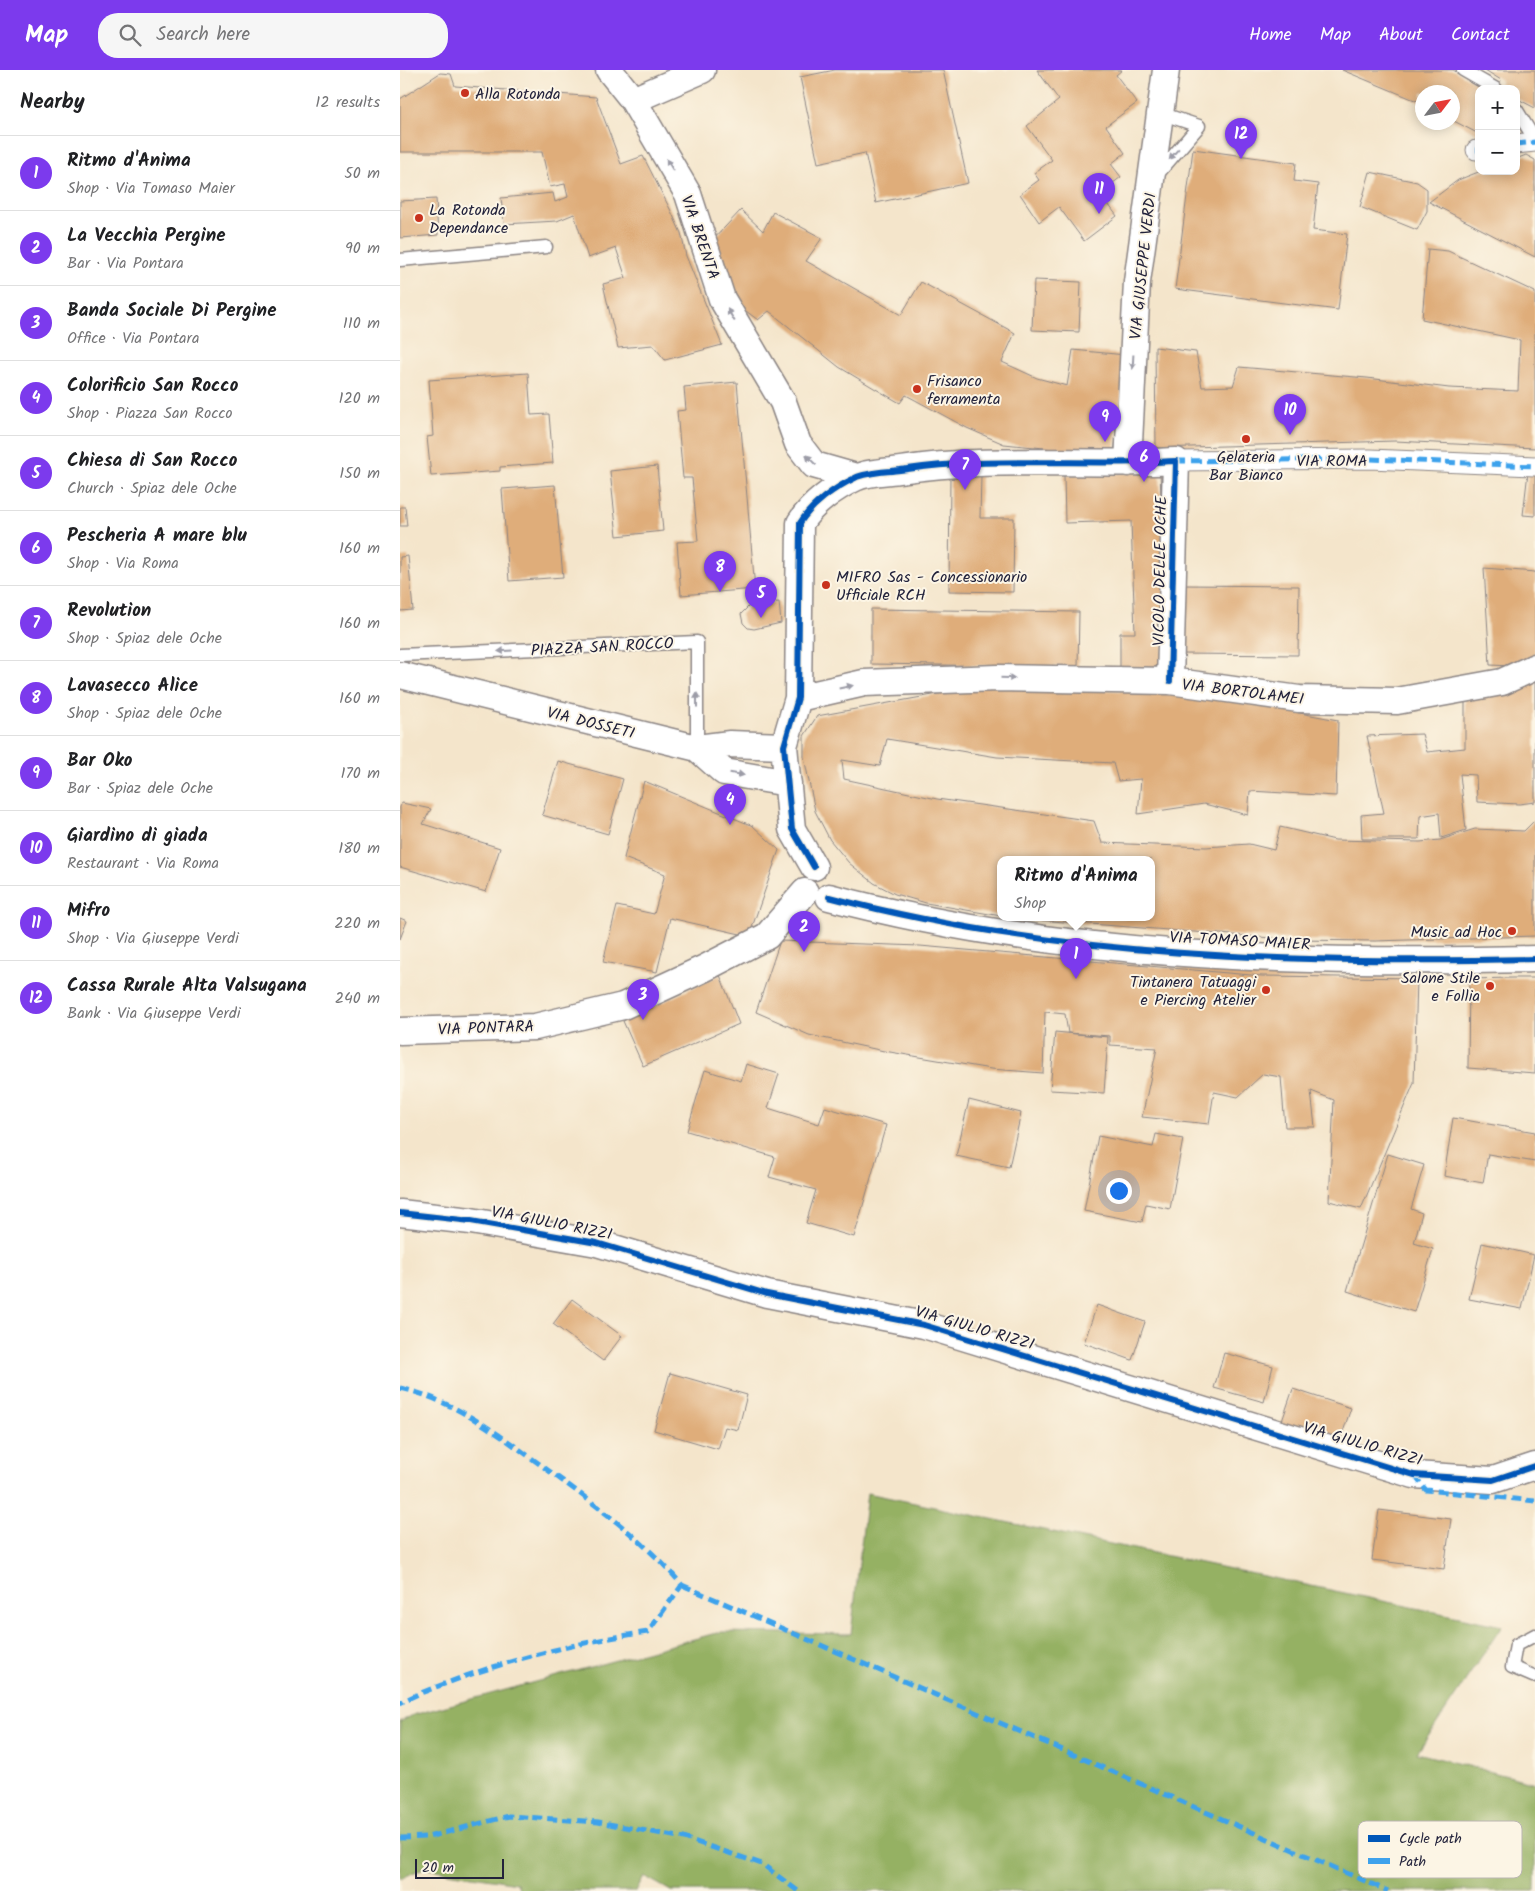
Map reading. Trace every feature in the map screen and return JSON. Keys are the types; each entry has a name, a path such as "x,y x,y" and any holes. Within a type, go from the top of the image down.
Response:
{"street":[{"name":"VIA BRENTA","path":"609,70 633,100 688,194 722,299 783,402 798,444 814,465 856,477"},
{"path":"633,100 702,70"},
{"name":"VIA GIUSEPPE VERDI","path":"1128,463 1137,282 1166,70"},
{"path":"1520,143 1535,141"},
{"name":"VIA ROMA","path":"856,477 937,464 1032,462 1128,463 1370,459 1535,466"},
{"name":"VICOLO DELLE OCHE","path":"1170,681 1176,461"},
{"path":"817,895 836,884 830,870 814,867 792,829 784,746 798,698 800,523 810,508 856,477"},
{"name":"VIA BORTOLAMEI","path":"798,698 864,683 997,678 1170,681 1299,699 1397,701 1502,682 1535,667"},
{"name":"VIA DOSSETI","path":"400,675 697,748 730,744 784,746"},
{"path":"697,748 724,772 788,783"},
{"name":"VIA TOMASO MAIER","path":"817,895 894,915 1018,937 1153,950 1243,956 1428,961 1535,959"},
{"name":"VIA PONTARA","path":"400,1031 535,1027 623,1006 768,936 817,895"},
{"name":"VIA GIULIO RIZZI","path":"400,1213 471,1221 597,1243 767,1294 924,1325 1414,1475 1493,1480 1535,1466"}],"lane":[{"path":"1463,70 1492,85"},
{"path":"1150,182 1199,126 1160,113"},
{"path":"1520,116 1535,141"},
{"path":"400,260 546,247"},
{"name":"PIAZZA SAN ROCCO","path":"400,655 697,642 697,748"},
{"path":"1533,1676 1512,1667 1516,1645 1535,1635"}],"green space":[{"path":"867,1493 1502,1626 1417,1753 1535,1783 1535,1891 671,1891 644,1876 636,1891 520,1891 517,1883 423,1868 400,1879 400,1722 413,1715 720,1632 851,1634"}],"building":[{"path":"835,70 943,70 968,183 876,203 865,153 818,163 800,77"},
{"path":"1037,70 1122,70 1116,75 1137,103 1106,126 1125,153 1111,164 1121,177 1100,193 1117,216 1084,241 1059,207 1039,222 1020,194 1039,180 1034,173 1052,160 1027,126 1059,100"},
{"path":"1342,70 1453,70 1481,85 1475,85 1475,132 1460,124 1460,85 1415,85 1415,100"},
{"path":"1485,70 1535,70 1535,108 1520,100 1520,85 1499,85 1501,80"},
{"path":"440,73 451,74 455,86 596,97 621,164 643,156 671,211 681,233 686,256 722,345 665,360 653,345 618,348 603,284 626,278 616,248 588,258 574,214 557,221 504,224 501,198 553,193 555,202 568,197 565,184 550,187 542,152 400,152 400,99"},
{"path":"1193,149 1296,163 1294,181 1318,184 1313,230 1347,234 1338,310 1175,289"},
{"path":"1526,155 1535,160 1535,257 1429,202 1458,180 1475,173 1475,175 1520,175 1520,157"},
{"path":"1370,172 1417,182 1427,189 1427,211 1417,230 1360,207"},
{"name":"La Rotonda Dependance","path":"436,199 438,235 400,238 400,201"},
{"path":"741,210 763,231 773,212 822,238 806,261 901,315 921,282 1015,333 1002,362 1037,378 1067,386 1073,350 1126,355 1114,455 1004,444 967,428 906,395 900,403 839,367 769,311 758,320 742,308 723,286 710,243"},
{"path":"1428,249 1448,251 1535,292 1535,448 1395,441 1156,448 1155,347 1196,352 1202,387 1233,386 1239,367 1367,378 1449,388 1518,391 1520,340 1422,319"},
{"path":"1034,280 1081,282 1079,332 1032,330"},
{"path":"528,373 531,415 549,414 553,463 500,467 500,471 431,476 427,437 433,436 429,380"},
{"path":"737,382 755,589 681,595 677,542 698,541 692,478 683,478 677,411 686,410 684,387"},
{"path":"657,466 663,531 617,536 610,471"},
{"path":"1160,472 1166,632 1161,667 1120,668 1120,633 1135,633 1131,521 1065,523 1064,475"},
{"path":"1528,472 1535,473 1535,516 1523,515"},
{"path":"950,476 981,476 980,518 1014,518 1013,592 949,591"},
{"path":"555,485 563,577 509,581 502,489"},
{"path":"400,507 405,507 407,526 400,526"},
{"path":"408,556 413,610 400,611 400,557"},
{"path":"1484,568 1535,572 1535,656 1512,666 1490,665"},
{"path":"1182,585 1299,586 1298,655 1181,654"},
{"path":"779,602 781,623 754,629 748,628 743,623 741,614 750,605"},
{"path":"871,609 1079,612 1078,667 871,664"},
{"path":"1535,677 1535,802 1519,804 1477,802 1476,775 1460,774 1466,830 1441,838 1439,813 1420,816 1419,839 1362,839 1361,815 1384,813 1367,736 1422,734 1427,752 1465,748 1465,699"},
{"path":"988,685 1147,692 1229,700 1338,720 1336,796 1250,791 1248,815 1204,804 1138,814 1141,779 1118,781 1113,763 997,757 887,739 880,766 842,760 844,779 937,799 1094,821 1102,843 1206,847 1249,844 1274,850 1280,827 1335,840 1420,842 1440,840 1475,829 1524,831 1535,820 1535,936 1375,941 1297,940 1052,921 1155,921 1155,856 997,856 997,915 926,903 895,894 874,883 849,863 830,840 815,811 804,757 804,736 817,716"},
{"path":"558,761 623,779 608,834 542,815"},
{"path":"644,781 753,826 779,850 749,936 670,918 657,972 603,962 617,906 654,914 665,874 624,858"},
{"path":"402,803 431,809 423,824 500,848 486,892 400,867 400,807"},
{"path":"400,918 407,921 400,939"},
{"path":"780,941 920,946 1262,976 1417,978 1414,1083 1361,1209 1329,1201 1334,1100 1311,1091 1315,1127 1285,1127 1281,1077 1263,1074 1238,1097 1214,1092 1209,1124 1142,1117 1157,1048 1110,1045 1110,1036 1068,1033 1065,1014 1045,1012 1043,1073 991,1069 884,1051 809,1035 756,1012"},
{"path":"720,975 739,1024 643,1066 623,1021"},
{"path":"1535,978 1535,1073 1468,1068 1469,979"},
{"path":"1055,1032 1108,1037 1104,1093 1050,1090"},
{"path":"746,1064 779,1074 768,1108 819,1124 825,1107 886,1125 854,1237 806,1223 816,1190 769,1177 775,1157 687,1131 705,1070 741,1081"},
{"path":"969,1100 1021,1113 1009,1167 956,1156"},
{"path":"1453,1118 1535,1132 1535,1162 1488,1154 1483,1183 1444,1176"},
{"path":"1156,1134 1183,1139 1170,1209 1146,1204 1142,1222 1084,1211 1098,1136 1153,1147"},
{"path":"1388,1154 1424,1165 1411,1209 1422,1213 1414,1243 1433,1249 1414,1312 1347,1291"},
{"path":"1482,1243 1534,1255 1522,1309 1469,1299"},
{"path":"572,1299 622,1336 603,1361 553,1324"},
{"path":"1097,1305 1145,1322 1132,1360 1084,1343"},
{"path":"1224,1353 1273,1366 1264,1402 1214,1388"},
{"path":"670,1373 747,1395 738,1430 725,1427 718,1449 654,1430"},
{"path":"1293,1389 1351,1408 1339,1444 1281,1424"},
{"path":"1379,1510 1451,1519 1444,1569 1372,1560"}],"marked path":[{"path":"1520,144 1535,142"},
{"path":"1176,461 1370,459 1535,466"},
{"path":"400,1388 440,1401 497,1433 619,1524 652,1553 682,1585 648,1632 577,1645 509,1662 415,1695 400,1703"},
{"path":"1414,1475 1426,1490 1535,1501"},
{"path":"682,1585 1358,1878"},
{"path":"400,1838 428,1837 509,1816 598,1822 684,1838 762,1864 798,1891"},
{"path":"1358,1878 1388,1891"}],"cycle path":[{"path":"814,867 792,829 784,746 798,698 800,523 817,503 847,482 871,473 969,463 1176,461 1170,681"},
{"path":"829,897 915,917 1003,933 1091,945 1179,953 1357,960 1535,959"},
{"path":"400,1213 471,1221 597,1243 767,1294 924,1325 1414,1475 1493,1480 1535,1466"}],"place":[{"name":"Alla Rotonda","path":"465,93"},
{"name":"Cassa Rurale Alta Valsugana","path":"1241,159"},
{"name":"Mifro","path":"1099,214"},
{"name":"La Rotonda Dependance","path":"419,218"},
{"name":"Frisanco ferramenta","path":"917,389"},
{"name":"Giardino di giada","path":"1290,435"},
{"name":"Gelateria Bar Bianco","path":"1246,439"},
{"name":"Bar Oko","path":"1105,442"},
{"name":"Pescheria A mare blu","path":"1144,482"},
{"name":"Revolution","path":"965,490"},
{"name":"MIFRO Sas - Concessionario Ufficiale RCH","path":"826,585"},
{"name":"Lavasecco Alice","path":"720,592"},
{"name":"Chiesa di San Rocco","path":"761,618"},
{"name":"Colorificio San Rocco","path":"730,825"},
{"name":"Music ad Hoc","path":"1512,931"},
{"name":"La Vecchia Pergine","path":"804,952"},
{"name":"Ritmo d'Anima","path":"1076,979"},
{"name":"Salone Stile e Follia","path":"1490,986"},
{"name":"Tintanera Tatuaggi e Piercing Atelier","path":"1266,990"},
{"name":"Banda Sociale Di Pergine","path":"643,1020"}]}
